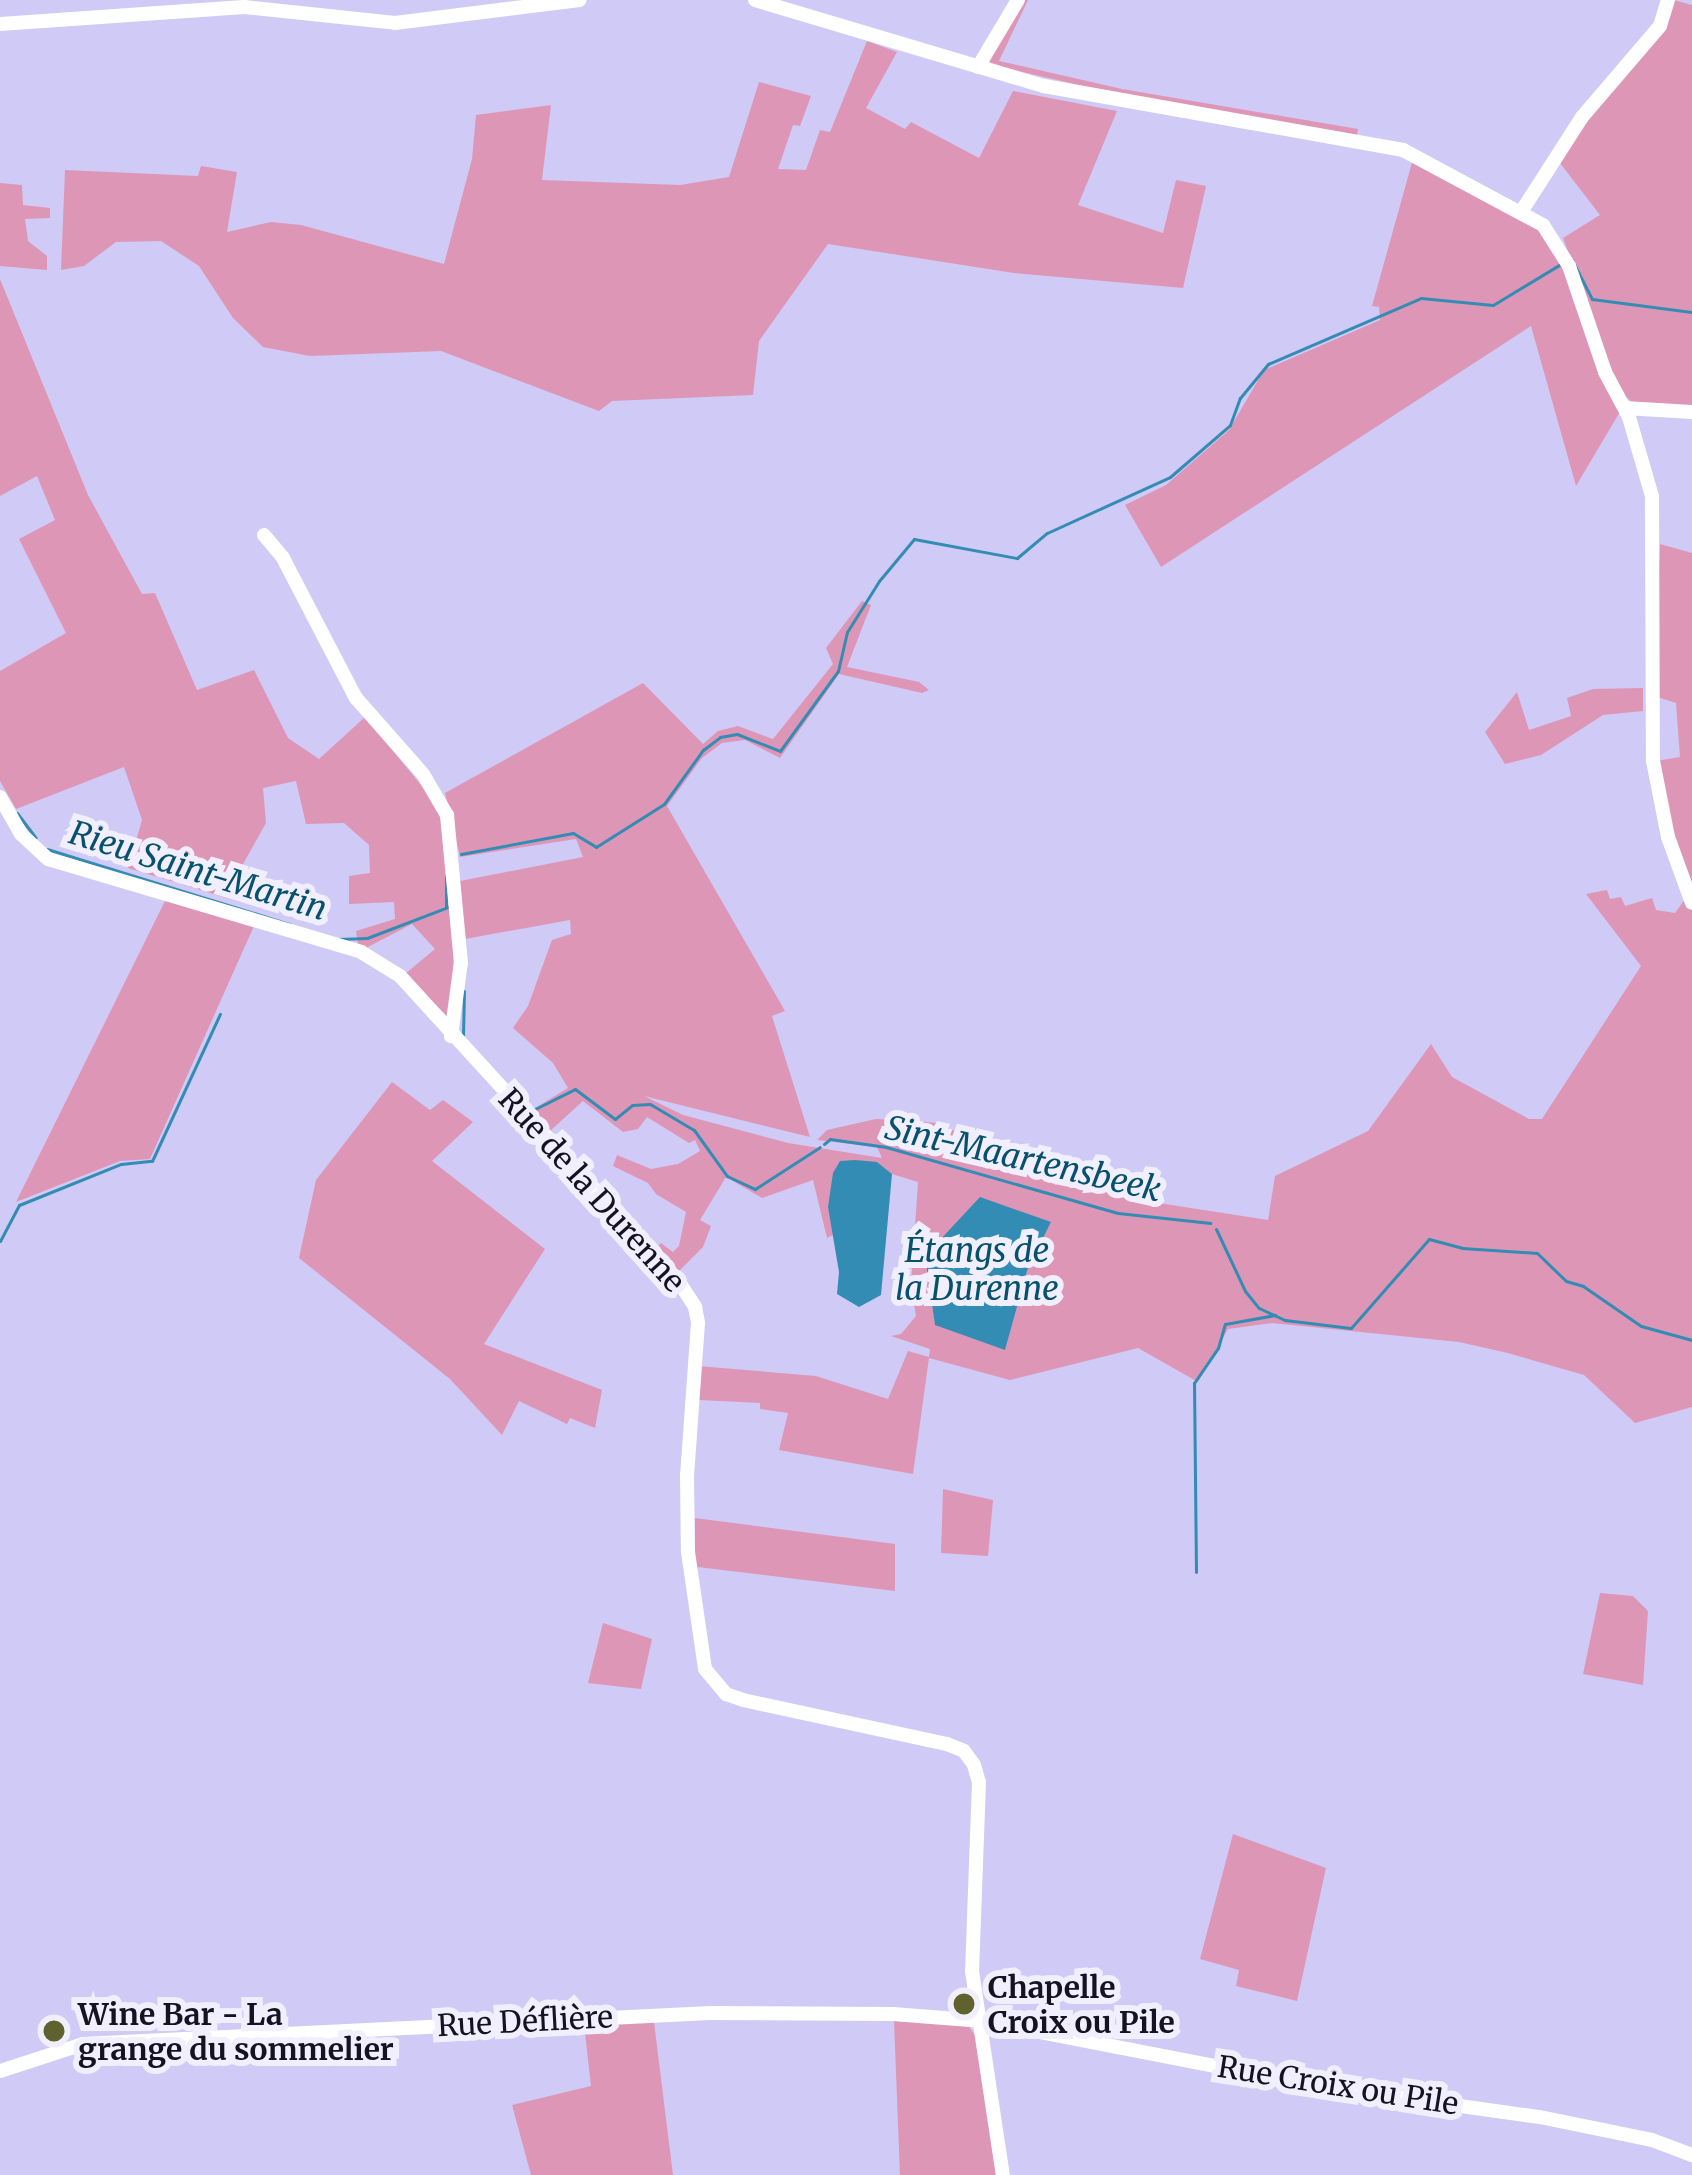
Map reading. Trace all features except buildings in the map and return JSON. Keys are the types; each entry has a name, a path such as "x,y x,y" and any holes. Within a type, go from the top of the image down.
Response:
{"street":[{"path":"0,24 244,7 355,21 435,21 580,0"},
{"path":"755,0 978,68 1110,100 1403,150 1523,209 1543,225 1564,257 1605,372 1625,409 1656,521 1649,685 1653,761 1668,837 1692,903"},
{"path":"978,68 1018,0"},
{"path":"1523,209 1569,134 1660,26 1668,0"},
{"path":"1625,409 1692,412"},
{"path":"264,536 283,558 356,698 440,798 453,844 461,962 451,1036"},
{"name":"Rue de la Durenne","path":"0,796 48,860 361,952 400,976 695,1307 688,1552 705,1669 715,1684 743,1700 964,1751 979,1782 972,1971 983,2021"},
{"name":"Rue Déflière","path":"0,2071 82,2044 420,2026 752,2011 983,2021"},
{"path":"983,2021 1003,2175"},
{"name":"Rue Croix ou Pile","path":"983,2021 1311,2085 1462,2104 1623,2133 1692,2155"}],"shaded area":[{"path":"1020,0 1028,0 999,61 1122,89 1358,129 1357,135 1179,108 992,65 988,58"},
{"path":"1674,0 1692,5 1692,410 1632,402 1619,391 1563,238 1600,215 1560,163 1574,136 1662,29"},
{"path":"867,41 897,52 866,108 905,129 911,122 979,158 1013,91 1117,111 1078,205 1163,233 1176,180 1206,186 1183,288 1014,273 828,244 759,341 753,395 612,401 599,411 441,351 310,356 263,347 233,318 199,266 161,241 116,242 84,266 61,270 65,170 198,176 201,166 237,172 227,232 271,222 301,225 444,264 472,159 476,115 551,105 542,180 680,185 729,177 759,82 811,96 800,126 793,125 778,169 806,170 820,130 830,132"},
{"path":"1413,159 1530,220 1557,251 1621,410 1576,486 1531,326 1161,567 1125,505 1166,485 1229,430 1264,370 1380,320 1379,307 1372,306"},
{"path":"0,183 22,185 23,205 50,208 50,218 25,219 28,241 47,256 47,270 0,266"},
{"path":"0,279 88,495 142,594 155,593 197,690 254,670 288,738 319,759 365,717 444,813 454,956 450,1019 405,974 435,949 412,924 366,948 358,944 356,931 395,919 394,902 349,904 349,876 370,873 369,845 344,823 306,824 296,781 263,788 266,823 242,866 251,870 240,902 128,868 142,820 124,767 16,809 0,781 0,671 66,633 19,539 55,520 37,476 0,496"},
{"path":"1660,544 1692,553 1692,896 1673,843 1656,761 1680,757 1676,703 1654,696"},
{"path":"862,601 871,605 847,667 919,682 929,690 922,693 839,674 780,758 745,740 722,743 702,758 667,806 785,1011 772,1016 810,1137 644,1096 683,1115 788,1143 882,1158 877,1147 817,1140 827,1130 876,1119 939,1123 1035,1172 1133,1199 1268,1220 1275,1176 1368,1131 1431,1044 1452,1077 1529,1119 1542,1119 1641,966 1586,894 1607,890 1610,899 1621,897 1625,906 1652,898 1656,910 1675,913 1685,899 1692,909 1692,1407 1635,1423 1584,1375 1508,1353 1459,1342 1272,1323 1228,1329 1198,1382 1138,1348 1010,1380 929,1358 913,1474 779,1450 788,1413 760,1409 760,1403 699,1400 698,1366 816,1376 888,1399 908,1351 929,1357 930,1349 891,1336 901,1334 916,1316 911,1286 918,1182 892,1174 877,1162 828,1207 835,1234 827,1238 813,1180 762,1198 726,1177 700,1220 711,1226 703,1247 678,1272 656,1248 661,1243 673,1252 679,1246 686,1212 656,1194 648,1183 613,1166 617,1155 651,1169 678,1164 700,1151 695,1140 689,1143 647,1117 638,1129 623,1132 583,1101 550,1131 532,1110 568,1088 553,1063 513,1028 528,1006 552,940 571,934 570,920 465,939 460,881 583,857 576,839 460,857 445,793 643,683 703,744 718,731 738,726 773,739 833,664 826,648","holes":["1051,1222 1027,1271 1005,1349 935,1324 925,1256"]},
{"path":"1643,688 1643,711 1603,715 1541,755 1505,764 1485,732 1517,692 1529,730 1571,716 1567,698 1593,689"},
{"path":"166,899 254,926 150,1159 120,1161 16,1202"},
{"path":"392,1082 430,1110 443,1100 473,1122 432,1161 545,1249 484,1344 602,1390 595,1428 570,1418 567,1424 519,1401 502,1435 450,1379 299,1258 316,1180"},
{"path":"943,1489 993,1500 988,1556 941,1553"},
{"path":"695,1518 895,1544 895,1591 698,1567 695,1581"},
{"path":"1600,1593 1633,1596 1648,1611 1643,1685 1583,1674"},
{"path":"603,1623 652,1639 641,1689 588,1683"},
{"path":"1233,1834 1326,1868 1297,2001 1236,1986 1239,1970 1200,1959"},
{"path":"894,2021 967,2024 977,2038 998,2175 900,2175"},
{"path":"654,2022 673,2175 531,2175 512,2105 591,2086 584,2024"}],"water":[{"name":"Étangs de la Durenne","path":"840,1161 877,1162 892,1174 881,1295 859,1307 837,1294 839,1272 828,1207 833,1173"},
{"name":"Étangs de la Durenne","path":"980,1197 1051,1222 1027,1271 1005,1350 935,1325 925,1256"}],"waterway":[{"path":"1572,260 1592,299 1692,312"},
{"path":"461,854 573,833 596,847 664,804 703,750 720,737 737,734 780,751 838,671 847,632 879,581 914,539 1017,558 1047,533 1170,477 1230,425 1240,398 1268,364 1421,298 1493,305 1559,265"},
{"name":"Rieu Saint-Martin","path":"17,813 36,838"},
{"name":"Rieu Saint-Martin","path":"47,849 290,924"},
{"path":"446,876 446,907"},
{"name":"Rieu Saint-Martin","path":"339,939 367,938 448,907"},
{"name":"Rieu Saint-Martin","path":"463,1035 464,991"},
{"path":"0,1241 19,1205 121,1164 152,1161 220,1014"},
{"path":"531,1111 575,1089 615,1119 632,1105 650,1104 694,1130 727,1176 755,1189 820,1147"},
{"name":"Sint-Maartensbeek","path":"824,1144 830,1139 886,1147 1118,1213 1210,1223"},
{"path":"1216,1229 1245,1291 1259,1308 1285,1320 1351,1328 1429,1239 1462,1248 1537,1253 1566,1281 1583,1286 1641,1326 1692,1340"},
{"path":"1196,1572 1194,1383 1218,1348 1225,1324 1275,1315"}],"place":[{"name":"Chapelle Croix ou Pile","path":"964,2004"},
{"name":"Wine Bar - La grange du sommelier","path":"54,2031"}]}
